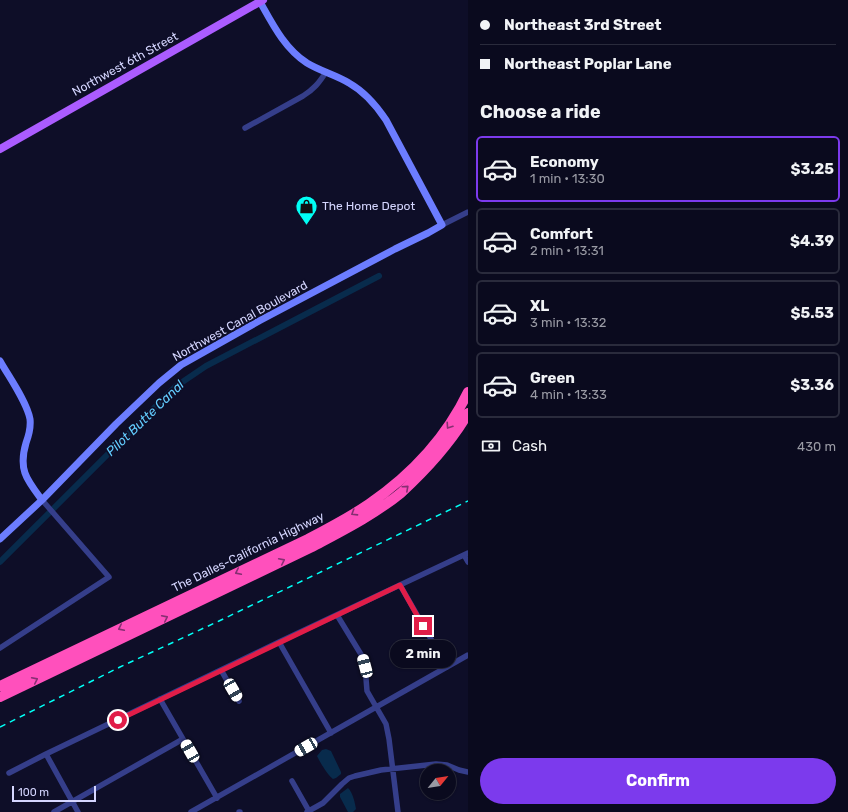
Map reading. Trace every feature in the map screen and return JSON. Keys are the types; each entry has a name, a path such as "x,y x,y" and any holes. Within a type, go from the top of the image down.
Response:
{"highway":[{"name":"The Dalles-California Highway","path":"0,686 308,539 369,504 395,485 417,465 441,438 459,410 468,392"},
{"name":"The Dalles-California Highway","path":"0,697 312,547 375,512 400,493 422,473 449,442 468,413"}],"main road":[{"name":"Northwest 6th Street","path":"0,149 260,1"}],"street":[{"path":"260,1 276,30 296,54 318,69 349,83 371,100 386,120 442,225"},
{"path":"245,128 312,91 319,84 326,72"},
{"name":"Northwest Canal Boulevard","path":"0,539 44,501 116,424 159,383 181,365 259,321 468,212"},
{"path":"0,361 26,406 29,417 30,432 23,454 23,464 26,477 44,501 109,577 0,648"},
{"path":"9,773 160,699 466,554 468,562"},
{"path":"400,585 447,667"},
{"path":"337,615 362,656 365,666 367,691 386,724 398,812"},
{"path":"279,642 331,733"},
{"path":"192,812 468,655"},
{"path":"221,670 239,701"},
{"path":"160,699 217,798"},
{"path":"54,812 183,739"},
{"path":"46,754 78,812"},
{"path":"292,781 308,811 323,803 349,778 380,770 436,764 447,765 468,772"}],"water":[{"path":"326,749 331,751 341,772 341,774 333,779 324,769 317,756 322,750"},
{"path":"348,788 355,804 356,809 353,812 348,812 340,797 340,794"}],"waterway":[{"name":"Pilot Butte Canal","path":"0,562 175,387 206,366 379,276"}],"railway":[{"path":"0,727 120,667 468,501"}],"place":[{"name":"The Home Depot","path":"306,226"}],"route":[{"path":"118,720 400,585 423,626"}]}
